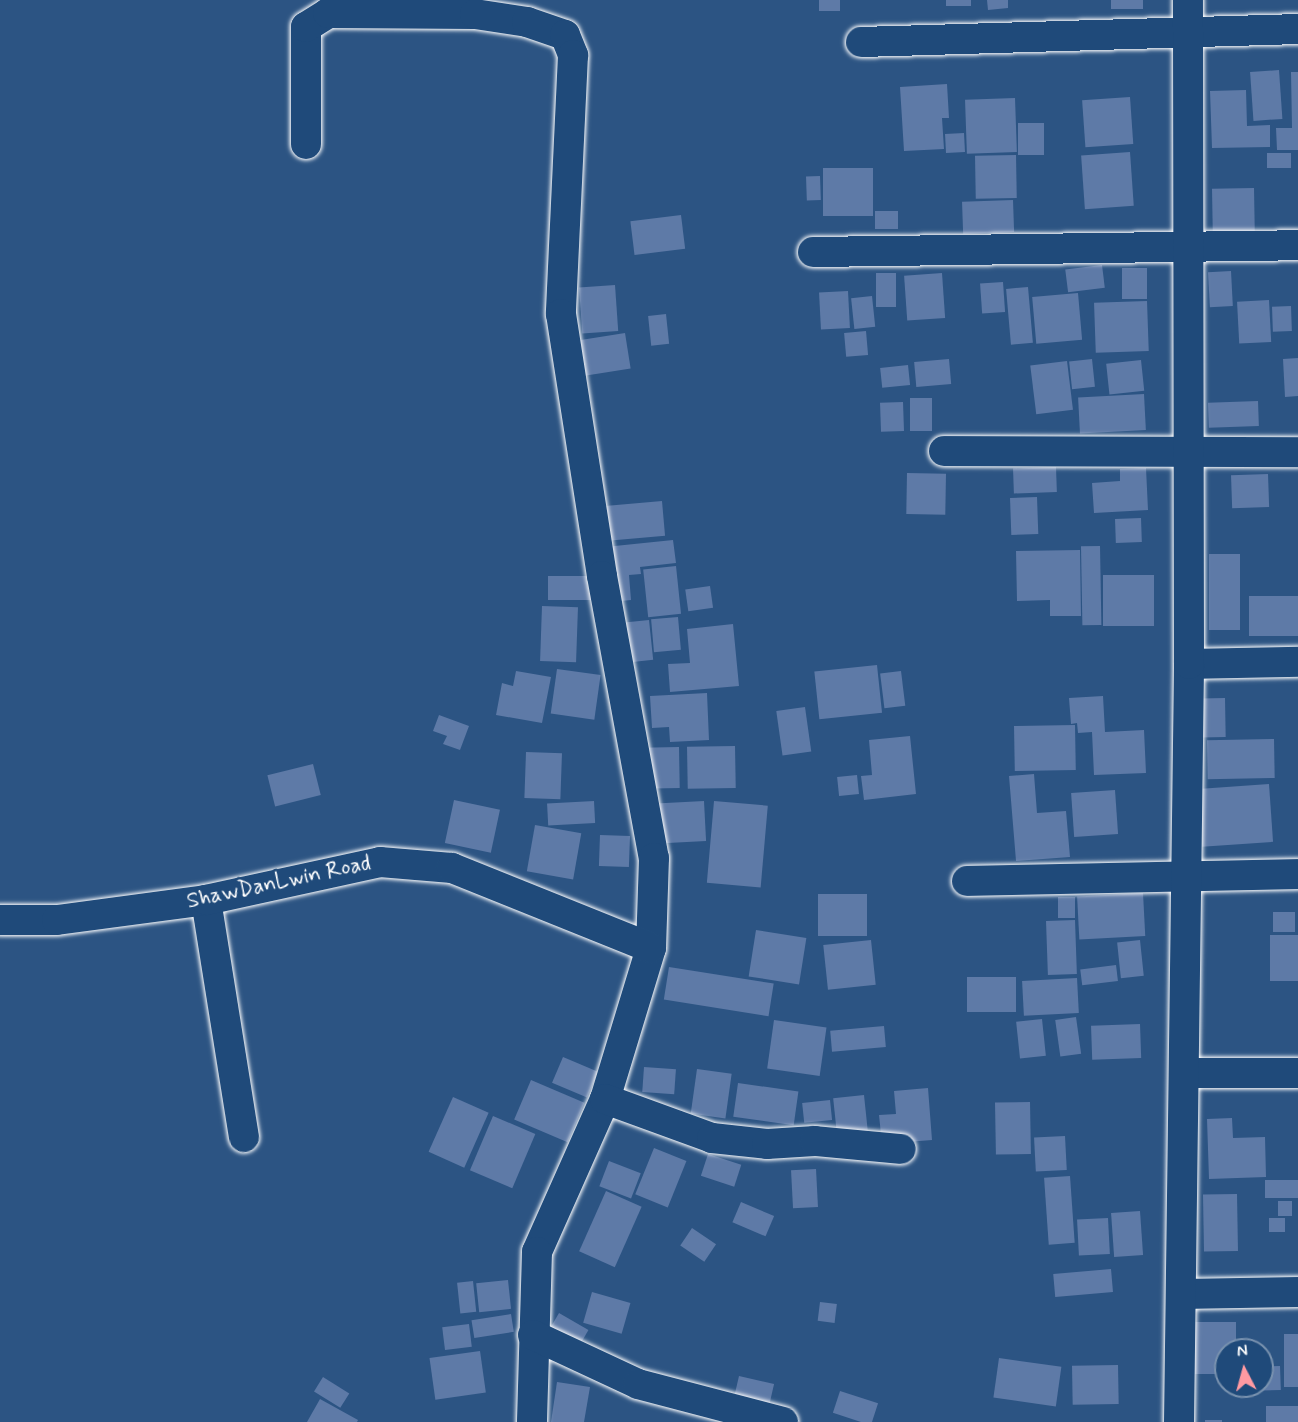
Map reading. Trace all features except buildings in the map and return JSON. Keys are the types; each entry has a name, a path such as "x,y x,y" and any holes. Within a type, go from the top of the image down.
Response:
{"street":[{"path":"1179,1422 1189,664 1188,0"},
{"path":"306,144 306,27 328,13 476,14 527,22 565,35 573,55 561,314 602,576 654,858 651,948 605,1099 537,1252 532,1422"},
{"path":"861,42 1188,30 1298,29"},
{"path":"813,252 1298,245"},
{"path":"944,451 1298,452"},
{"path":"1189,664 1298,662"},
{"name":"ShawDanLwin Road","path":"0,920 57,920 206,900 380,862 452,868 651,948"},
{"path":"967,881 1185,874 1298,874"},
{"path":"206,900 244,1137"},
{"path":"1184,1073 1298,1073"},
{"path":"605,1099 712,1138 766,1144 835,1142 901,1149"},
{"path":"1182,1294 1298,1292"},
{"path":"534,1335 638,1384 783,1422"}]}
